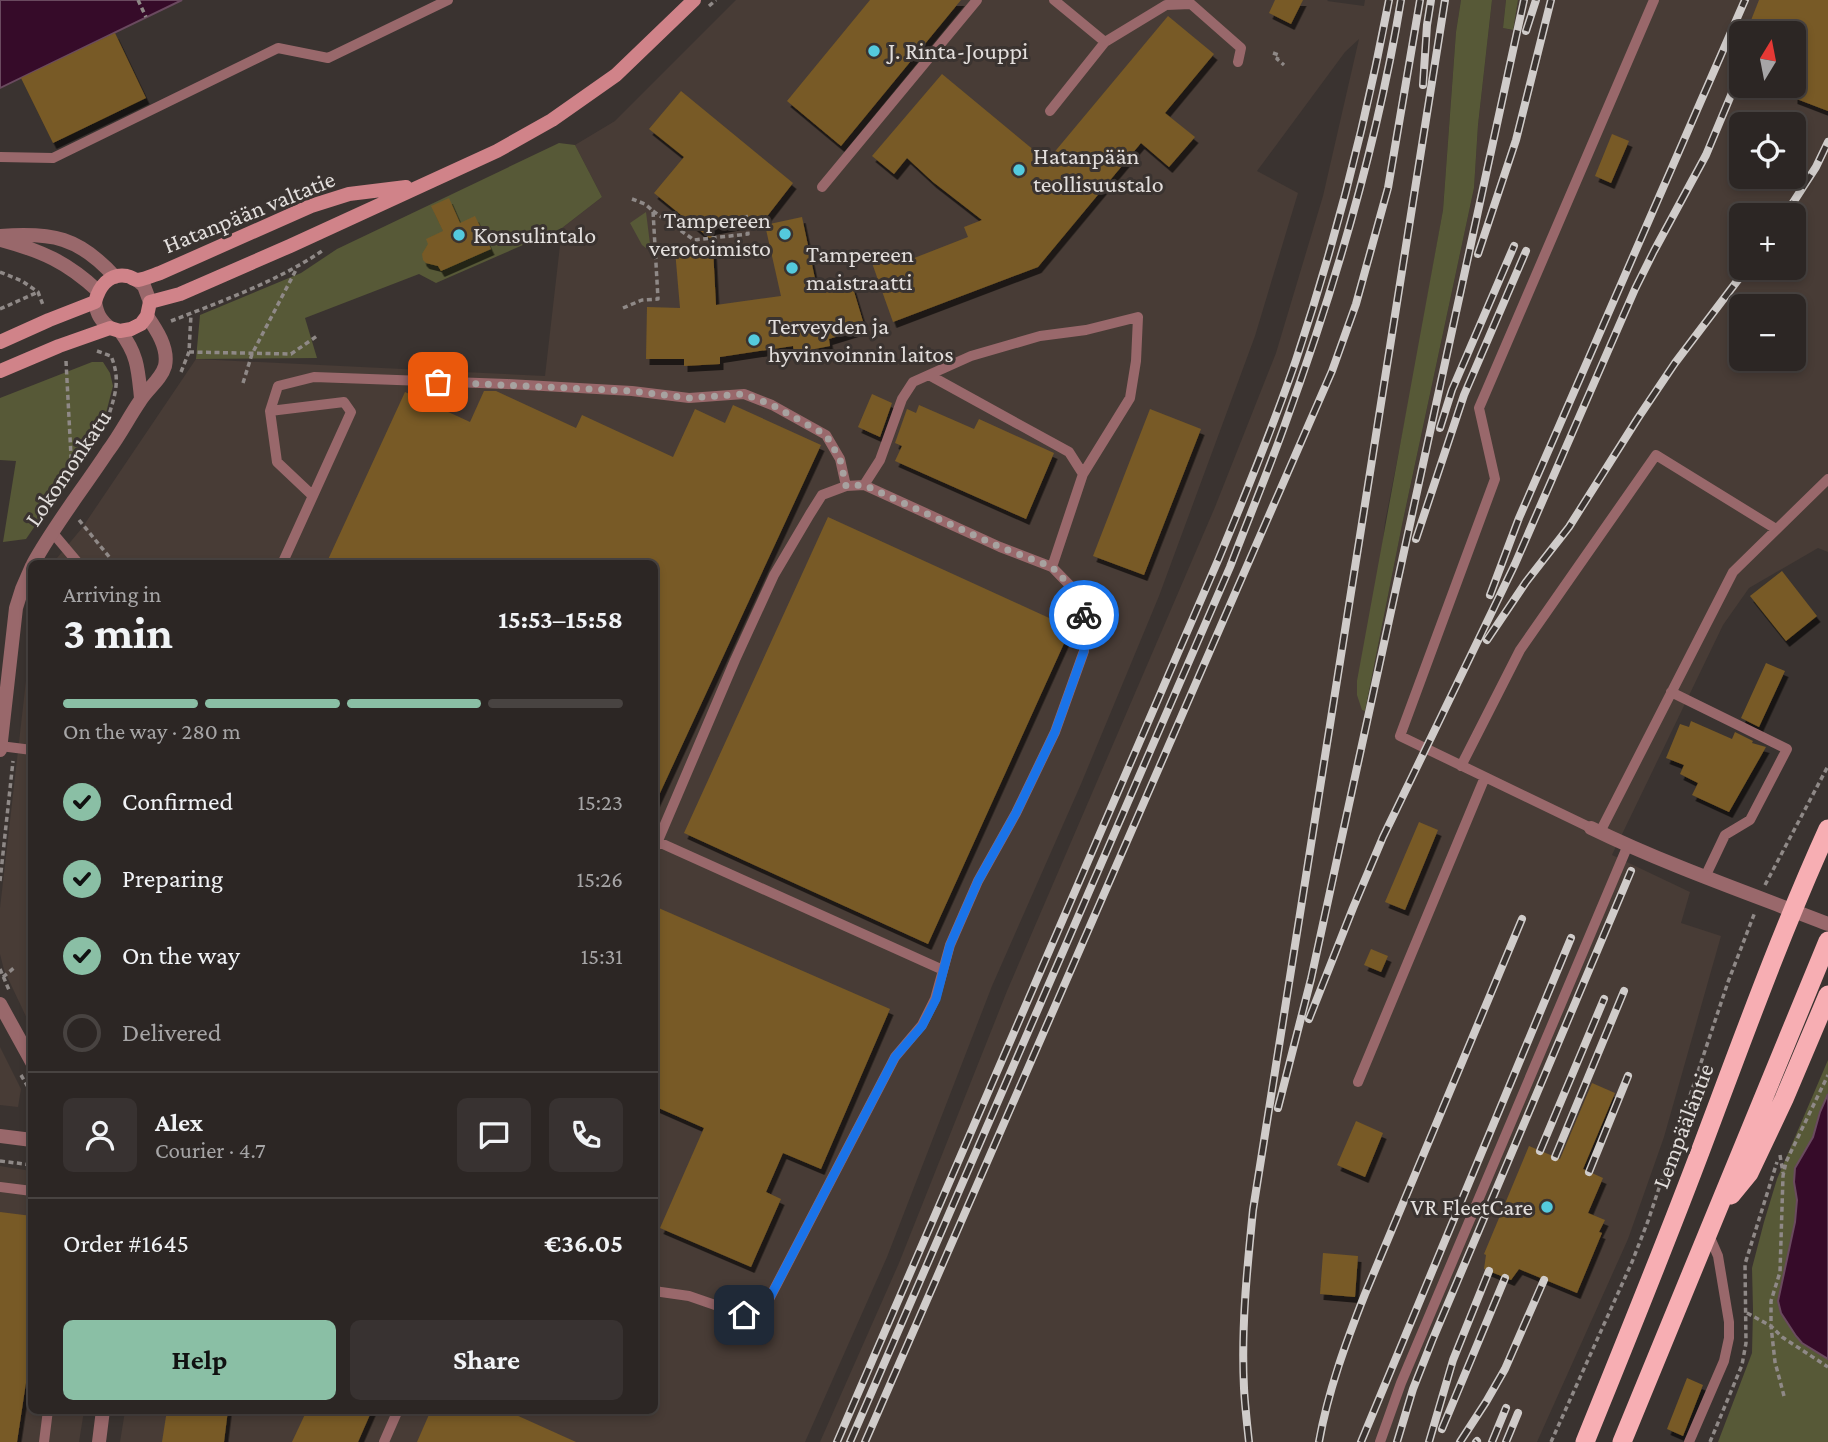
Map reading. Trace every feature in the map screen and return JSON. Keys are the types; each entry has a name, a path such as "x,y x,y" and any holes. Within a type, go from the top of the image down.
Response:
{"highway":[{"name":"Lempääläntie","path":"1585,1442 1792,910 1828,829"},
{"path":"1622,1442 1828,941"},
{"path":"1717,1212 1749,1173 1828,995"}],"main road":[{"name":"Hatanpään valtatie","path":"0,371 60,346 115,329 131,329 141,324 149,309 497,151 570,109 616,75 694,0"},
{"name":"Hatanpään valtatie","path":"115,277 127,276 137,280 160,273 311,206 349,194 421,185"},
{"path":"0,342 97,297 105,282 115,277"}],"street":[{"path":"0,238 43,234 67,241 94,256 115,277"},
{"path":"0,238 61,261 80,274 97,297 97,312 102,321 115,329"},
{"path":"137,280 144,286 149,309"},
{"name":"Lokomonkatu","path":"35,560 165,365 164,350 149,309"},
{"name":"Lokomonkatu","path":"115,329 134,352 141,398"},
{"name":"Lokomonkatu","path":"0,748 16,608 28,575"},
{"path":"1595,830 1828,924"},
{"path":"0,1004 28,1055"},
{"path":"0,1136 28,1140"},
{"path":"99,1442 102,1414"}],"lane":[{"path":"0,157 53,158 278,48 328,58 448,0"},
{"path":"822,187 976,0"},
{"path":"1054,0 1105,42"},
{"path":"1654,0 1479,408 1495,479 1399,736 1595,830 1733,572 1828,479"},
{"path":"1050,111 1105,42 1166,5 1191,4 1241,48 1238,62"},
{"path":"864,485 880,460 902,399 913,382 971,356 1040,336 1086,330 1138,317 1136,361 1130,398 1083,474 1052,567"},
{"path":"929,375 1069,452 1083,474"},
{"path":"313,496 277,463 271,411 278,386 314,377 632,391 689,398 744,394 772,405 826,435 840,459 846,486"},
{"path":"271,411 344,402 351,412 284,560"},
{"path":"1461,766 1520,650 1656,455 1776,529"},
{"path":"658,839 735,660 775,575 822,495 846,486 864,485 1000,547 1052,567 1084,600 1084,651 1055,732 1016,813 978,881 950,945 936,999 922,1026 895,1057 765,1307 744,1315 689,1296 658,1292"},
{"path":"52,532 76,560"},
{"path":"1671,692 1787,749 1750,820 1725,835 1706,877"},
{"path":"0,748 28,750"},
{"path":"1358,1083 1485,777"},
{"path":"658,845 943,970"},
{"path":"1380,1442 1401,1383 1628,845"},
{"path":"0,1187 28,1190"},
{"path":"1689,1442 1724,1361 1729,1338 1729,1322 1718,1256 1708,1233"},
{"path":"44,1442 48,1414"},
{"path":"384,1442 396,1414"}],"path":[{"path":"138,0 146,17"},
{"path":"1273,53 1279,55 1277,59 1284,65"},
{"path":"632,200 645,204 694,240 748,234 746,215"},
{"path":"624,307 642,300 657,299 653,211"},
{"path":"243,383 251,354 298,266"},
{"path":"0,272 22,281 38,292 0,309"},
{"path":"188,352 291,354 317,336"},
{"path":"94,350 111,356 117,369 117,390 108,419"},
{"path":"66,362 72,478 79,466"},
{"path":"81,521 111,560"},
{"path":"1551,1442 1648,1221 1728,982 1760,898 1770,874 1828,766"},
{"path":"3,977 15,967"},
{"path":"1783,1176 1786,1162 1828,1075"},
{"path":"1710,1442 1742,1365 1747,1313 1745,1264 1780,1155 1783,1176 1780,1272 1771,1301 1771,1326 1777,1372 1784,1396"},
{"path":"0,1161 28,1164"},
{"path":"1747,1313 1771,1326 1782,1337 1828,1367"}],"shaded area":[{"path":"0,0 182,0 0,88"},
{"path":"736,0 1328,0 1364,6 1365,0 1461,0 1456,32 1443,210 1385,522 1365,711 1474,188 1492,0 1506,0 1503,28 1512,30 1518,0 1828,0 1828,552 1818,548 1749,588 1723,625 1612,855 1690,892 1681,923 1721,936 1664,1137 1628,1239 1537,1442 820,1442 899,1263 1007,991 1215,507 1276,353 1323,196 1359,39 1345,52 1257,171 1298,193 1255,336 1159,596 1081,784 992,986 887,1257 805,1442 120,1442 125,1414 658,1414 658,560 55,560 82,528 196,359 545,376 562,228 602,197 575,145 615,121"},
{"path":"28,663 28,1021 4,970 0,954 0,908"},
{"path":"0,1047 21,1089 18,1107 0,1105"},
{"path":"1828,1094 1828,1359 1802,1343 1781,1313 1778,1301 1795,1222 1795,1168 1813,1137"},
{"path":"0,1166 28,1171 28,1414 84,1414 79,1442 0,1442"}],"green space":[{"path":"1461,0 1492,0 1474,188 1365,711 1362,710 1357,695 1357,681 1443,210 1456,32"},
{"path":"1506,0 1518,0 1513,30 1503,28"},
{"path":"559,143 575,145 602,197 562,228 436,283 419,274 305,318 317,358 196,359 200,315 301,273 337,249"},
{"path":"646,212 651,252 642,245 630,223"},
{"path":"92,362 103,362 110,373 113,386 105,417 92,443 26,539 3,542 16,461 0,460 0,398"},
{"path":"1828,1060 1828,1094 1813,1137 1795,1168 1795,1222 1778,1301 1785,1320 1797,1335 1828,1359 1828,1442 1718,1442 1752,1353 1752,1268 1764,1222 1777,1179"}],"building":[{"name":"J. Rinta-Jouppi","path":"870,0 961,0 841,146 787,101"},
{"path":"1275,0 1303,0 1291,24 1269,13"},
{"path":"1759,0 1828,0 1828,111 1794,98 1806,98 1806,21 1751,21"},
{"name":"Hatanpään teollisuustalo","path":"1168,16 1214,54 1165,113 1195,137 1169,167 1141,143 1038,267 893,322 872,263 901,252 904,262 968,237 964,227 982,220 907,158 894,174 872,156 942,74 1047,161"},
{"path":"115,33 146,98 53,143 21,78"},
{"path":"681,91 793,183 765,219 712,229 713,241 654,193 684,157 649,129"},
{"path":"1612,134 1629,141 1611,183 1595,176"},
{"name":"Konsulintalo","path":"449,198 460,223 475,216 491,249 441,271 438,266 426,263 422,254 428,244 426,239 443,231 431,206"},
{"path":"802,217 817,288 850,278 865,328 829,339 830,346 794,353 793,346 720,357 720,364 684,366 684,359 646,359 647,307 680,308 675,250 713,248 716,305 781,296 765,225"},
{"path":"484,391 496,391 576,428 582,415 673,457 695,409 725,423 733,405 821,445 658,797 658,560 328,560 405,392 470,422"},
{"path":"872,394 892,403 880,437 858,427"},
{"path":"919,405 974,429 979,419 1054,453 1026,519 895,461 902,446 895,443 907,409 916,413"},
{"path":"1150,409 1201,429 1144,575 1093,556"},
{"path":"828,517 1071,628 928,944 684,833"},
{"path":"1782,571 1817,616 1786,641 1750,596"},
{"path":"1766,663 1785,671 1759,727 1741,718"},
{"path":"1691,721 1732,739 1735,732 1753,741 1752,743 1766,747 1729,812 1692,795 1698,783 1680,774 1684,765 1666,758 1680,724 1689,727"},
{"path":"1419,822 1438,830 1405,910 1385,902"},
{"path":"658,908 890,1009 821,1169 783,1153 766,1192 781,1199 751,1267 660,1228 704,1128 658,1108"},
{"path":"1371,949 1388,956 1381,972 1364,965"},
{"name":"VR FleetCare","path":"1592,1083 1615,1093 1583,1169 1603,1178 1588,1213 1605,1220 1577,1293 1519,1269 1511,1280 1484,1269 1484,1254 1529,1146 1560,1159"},
{"path":"1356,1121 1383,1133 1365,1177 1337,1165"},
{"path":"0,1212 28,1216 28,1369 17,1442 0,1442"},
{"path":"1323,1253 1358,1256 1355,1297 1320,1294"},
{"path":"1687,1378 1703,1385 1683,1436 1667,1429"},
{"path":"166,1414 228,1414 224,1442 162,1442"},
{"path":"305,1414 370,1414 358,1442 292,1442"},
{"path":"429,1414 514,1414 576,1442 417,1442"}],"railway":[{"path":"837,1442 1219,558 1269,435 1296,360 1336,227 1360,136 1389,0"},
{"path":"850,1442 1230,567 1271,462 1337,270 1380,109 1401,0"},
{"path":"865,1442 1332,371 1356,304 1388,188 1420,0"},
{"path":"1423,85 1431,0"},
{"path":"1249,1442 1243,1344 1253,1210 1445,0"},
{"path":"1278,1108 1311,979 1524,0"},
{"path":"1526,31 1536,0"},
{"path":"1478,254 1516,140 1551,0"},
{"path":"1490,595 1519,518 1745,0"},
{"path":"1309,1019 1383,837 1515,564 1635,289 1706,155 1730,98"},
{"path":"1793,203 1816,167 1828,142"},
{"path":"1440,428 1452,390 1514,246"},
{"path":"1416,539 1464,395 1526,251"},
{"path":"1487,640 1526,582 1569,527 1675,363 1738,280"},
{"path":"1397,1442 1413,1389 1432,1341 1631,871"},
{"path":"1319,1442 1344,1348 1522,919"},
{"path":"1361,1442 1571,938"},
{"path":"1555,1157 1624,991"},
{"path":"1540,1151 1604,999"},
{"path":"1589,1172 1628,1076"},
{"path":"1429,1442 1453,1360 1489,1271"},
{"path":"1442,1429 1505,1278"},
{"path":"1460,1442 1505,1369 1544,1280"},
{"path":"1492,1442 1506,1408"},
{"path":"1506,1442 1518,1413"}],"way so far":[{"path":"438,382 632,391 689,398 744,394 772,405 826,435 840,459 846,486 864,485 1000,547 1052,567 1084,600 1084,615"}],"place":[{"name":"J. Rinta-Jouppi","path":"874,51"},
{"name":"Hatanpään teollisuustalo","path":"1019,170"},
{"name":"Tampereen verotoimisto","path":"785,234"},
{"name":"Konsulintalo","path":"459,235"},
{"name":"Tampereen maistraatti","path":"792,268"},
{"name":"Terveyden ja hyvinvoinnin laitos","path":"754,340"},
{"name":"VR FleetCare","path":"1547,1207"}],"route":[{"path":"744,1315 765,1307 895,1057 922,1026 936,999 950,945 978,881 1016,813 1055,732 1084,651 1084,615"}]}
